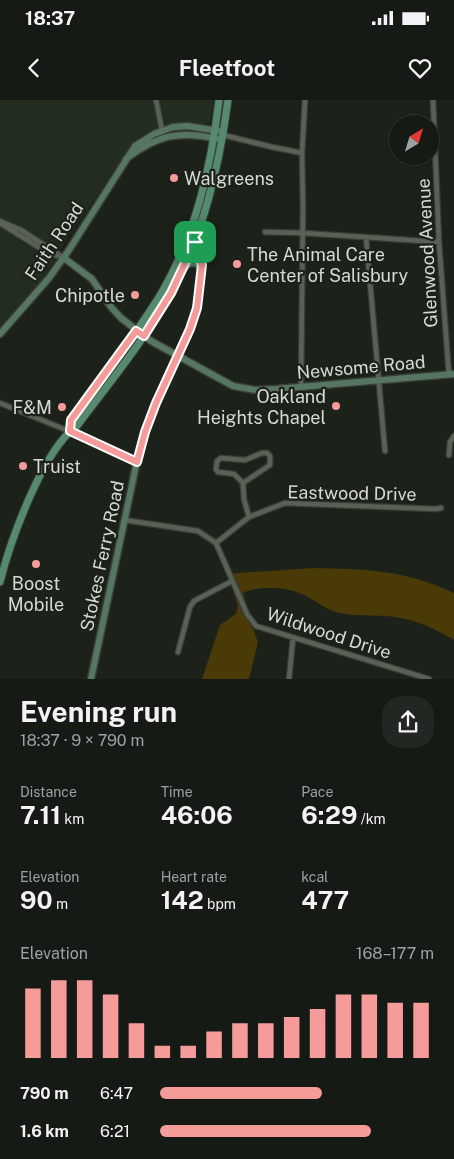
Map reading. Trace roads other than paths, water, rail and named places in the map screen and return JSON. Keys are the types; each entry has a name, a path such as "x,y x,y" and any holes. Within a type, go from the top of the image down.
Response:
{"main road":[{"path":"70,431 71,420 136,331 166,284 187,238 203,190 220,100"},
{"path":"0,582 8,553 32,493 47,463 144,336 183,270 195,242 214,183 228,100"},
{"path":"183,270 187,264 192,262 198,264 201,269"}],"street":[{"path":"156,100 162,130"},
{"path":"301,387 302,153 305,100"},
{"name":"Glenwood Avenue","path":"433,100 439,242 452,374"},
{"name":"Faith Road","path":"0,334 36,295 64,258 136,144 162,130 183,126 215,130 223,135 272,148 302,153"},
{"name":"Faith Road","path":"126,159 147,144 167,136 185,135 218,139 223,135"},
{"path":"0,222 48,253 64,258"},
{"path":"265,232 439,242"},
{"path":"366,237 384,451"},
{"name":"Stokes Ferry Road","path":"91,679 124,520 145,432 156,403 190,329 197,308 202,263 195,250 195,242"},
{"name":"Newsome Road","path":"64,258 92,279 111,308 136,331 225,383 238,388 255,390 301,387 452,374"},
{"path":"0,403 70,431 137,462"},
{"path":"449,455 450,442 454,436"},
{"path":"243,484 270,465 270,456 267,453 262,453 245,460 221,458 217,461 218,472 234,474 243,484 244,499 249,517"},
{"name":"Eastwood Drive","path":"216,543 249,517 285,503 440,508"},
{"path":"124,520 198,531 216,543"},
{"name":"Wildwood Drive","path":"216,543 246,614 256,626 429,679"},
{"path":"178,652 190,606 194,601 232,581"},
{"path":"289,679 293,638"}],"place":[{"name":"Walgreens","path":"174,178"},
{"name":"The Animal Care Center of Salisbury","path":"237,264"},
{"name":"Chipotle","path":"135,295"},
{"name":"Oakland Heights Chapel","path":"336,406"},
{"name":"F&M","path":"62,407"},
{"name":"Truist","path":"23,466"},
{"name":"Boost Mobile","path":"36,564"}]}
